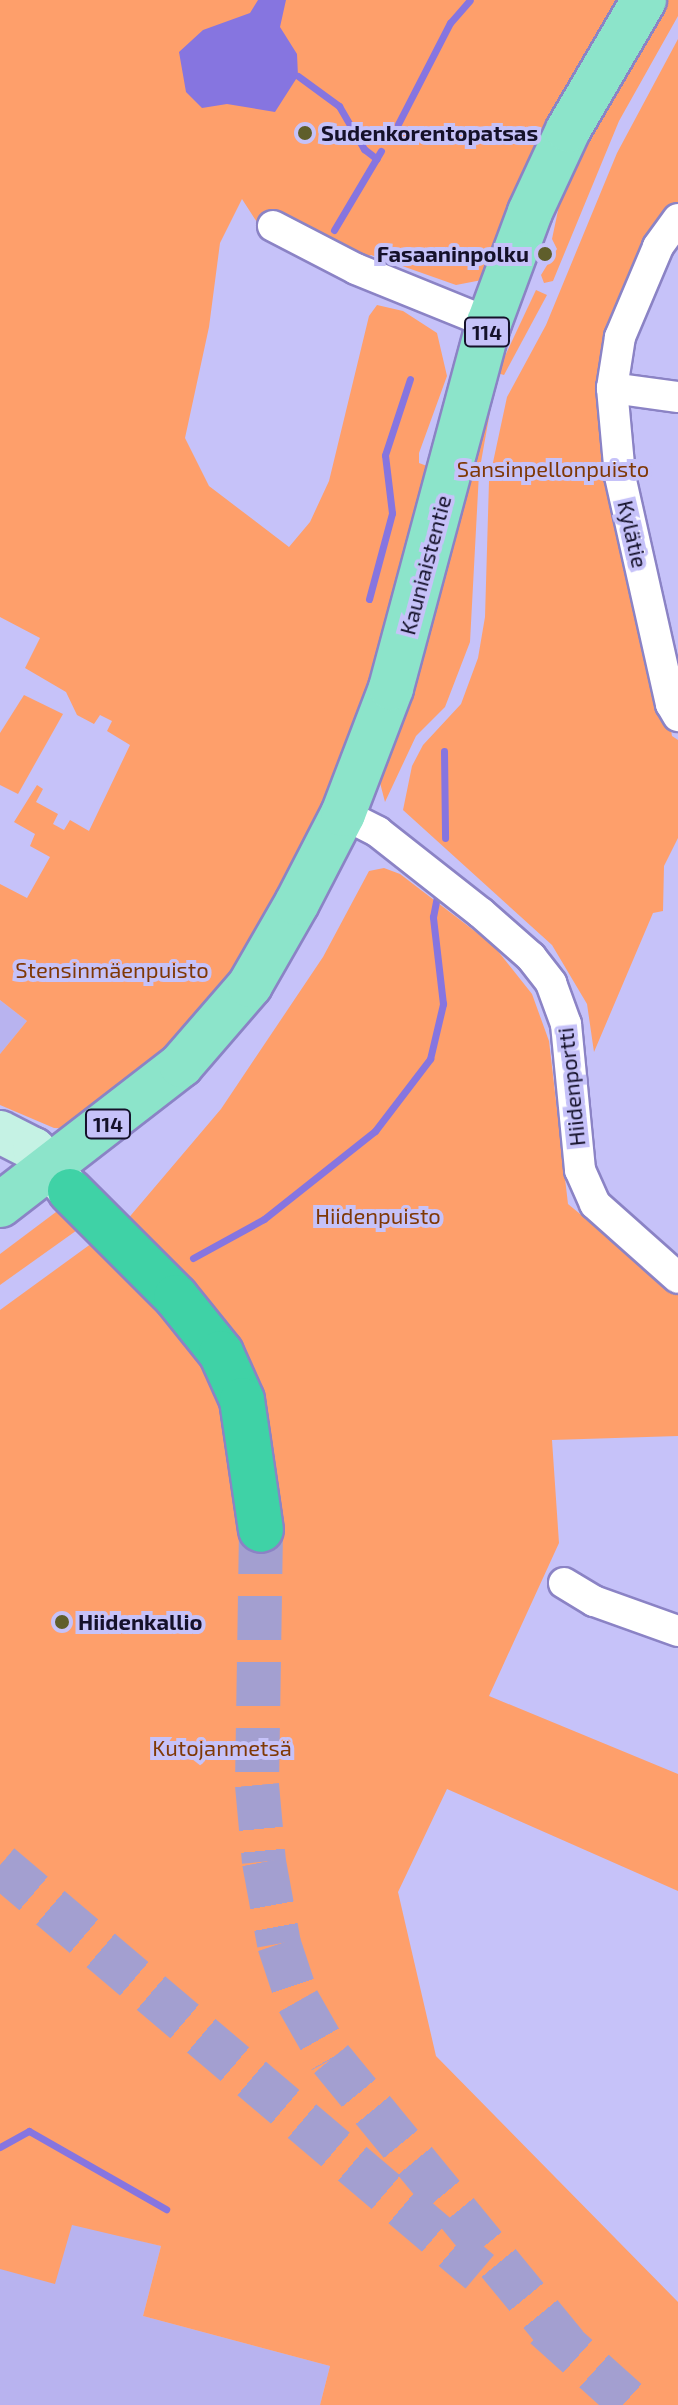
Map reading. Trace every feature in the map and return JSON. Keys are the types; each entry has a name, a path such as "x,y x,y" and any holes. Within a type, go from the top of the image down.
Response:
{"highway":[{"path":"31,1180 176,1297 221,1353 242,1400 261,1530"}],"main road":[{"name":"Kauniaistentie","path":"31,1180 141,1129 181,1065 250,985 343,814 398,664 489,323 530,212 568,130 644,0"},
{"name":"114","path":"0,1231 31,1180"}],"street":[{"name":"Kylätie","path":"678,219 658,247 620,337 612,388 620,476 671,704 678,716"},
{"path":"273,226 356,269 489,323"},
{"path":"612,388 678,397"},
{"name":"Hiidenportti","path":"343,814 378,832 481,913 531,957 551,983 566,1024 580,1170 595,1204 678,1278"},
{"path":"0,1132 31,1180"},
{"path":"564,1583 594,1601 678,1631"}],"shaded area":[{"path":"258,0 286,0 280,27 297,54 298,76 275,112 227,104 202,108 186,92 179,52 203,30 250,13"},
{"path":"0,1000 27,1021 0,1054"},
{"path":"0,2205 161,2246 143,2316 330,2366 320,2405 0,2405"}],"green space":[{"name":"Stensinmäenpuisto","path":"0,0 627,0 487,279 456,285 371,255 364,258 264,233 242,199 220,243 209,327 185,438 209,486 289,547 310,522 329,481 369,316 377,305 403,311 437,333 447,376 419,453 419,463 427,466 424,481 349,762 235,975 175,1051 83,1129 54,1128 0,1105 0,1054 27,1021 0,1000 0,884 27,898 50,857 30,846 35,834 14,822 37,785 43,789 36,802 58,814 53,824 64,830 70,820 89,831 130,745 107,731 112,721 100,715 94,724 77,715 66,692 25,668 40,638 0,617"},
{"path":"663,0 678,0 678,16 619,121 553,281 544,283 541,275 557,249 552,239 564,182"},
{"name":"Sansinpellonpuisto","path":"678,39 678,207 611,335 658,654 672,736 678,740 678,838 664,866 663,911 653,913 594,1052 587,1004 552,945 403,810 412,766 423,745 461,704 478,658 485,617 489,481 507,397 546,325 617,153"},
{"path":"536,290 547,295 504,375 497,373"},
{"path":"486,393 493,395 479,473 470,642 445,707 416,736 385,802 378,775"},
{"path":"24,695 63,714 18,794 0,785 0,733"},
{"name":"Kutojanmetsä","path":"384,868 400,874 493,945 532,994 549,1041 568,1204 678,1295 678,1436 552,1440 559,1543 489,1696 678,1774 678,1891 447,1789 398,1892 436,2056 678,2302 678,2405 320,2405 330,2366 143,2316 161,2246 72,2225 55,2284 0,2269 0,1310 99,1238 179,1323 273,1472 126,1221 221,1109 323,957 369,871"},
{"path":"56,1212 65,1212 80,1228 0,1285 0,1254"}],"waterway":[{"path":"398,124 450,23 470,0"},
{"path":"298,76 339,106 364,149 377,159"},
{"path":"334,230 381,151"},
{"path":"369,599 392,513 385,455 410,379"},
{"path":"444,751 445,838"},
{"path":"193,1258 264,1219 375,1131 430,1059 443,1004 433,917 438,891"},
{"path":"0,2147 29,2131 166,2209"}],"tunnel":[{"path":"261,1530 257,1785 264,1862 279,1944 298,2001 331,2059 566,2345"},
{"path":"0,1865 480,2272"},
{"path":"545,2327 632,2405"}],"place":[{"name":"Sudenkorentopatsas","path":"305,133"},
{"name":"Fasaaninpolku","path":"545,254"},
{"name":"Hiidenkallio","path":"62,1622"}],"park label":[{"name":"Hiidenpuisto","path":"378,1216"}]}
